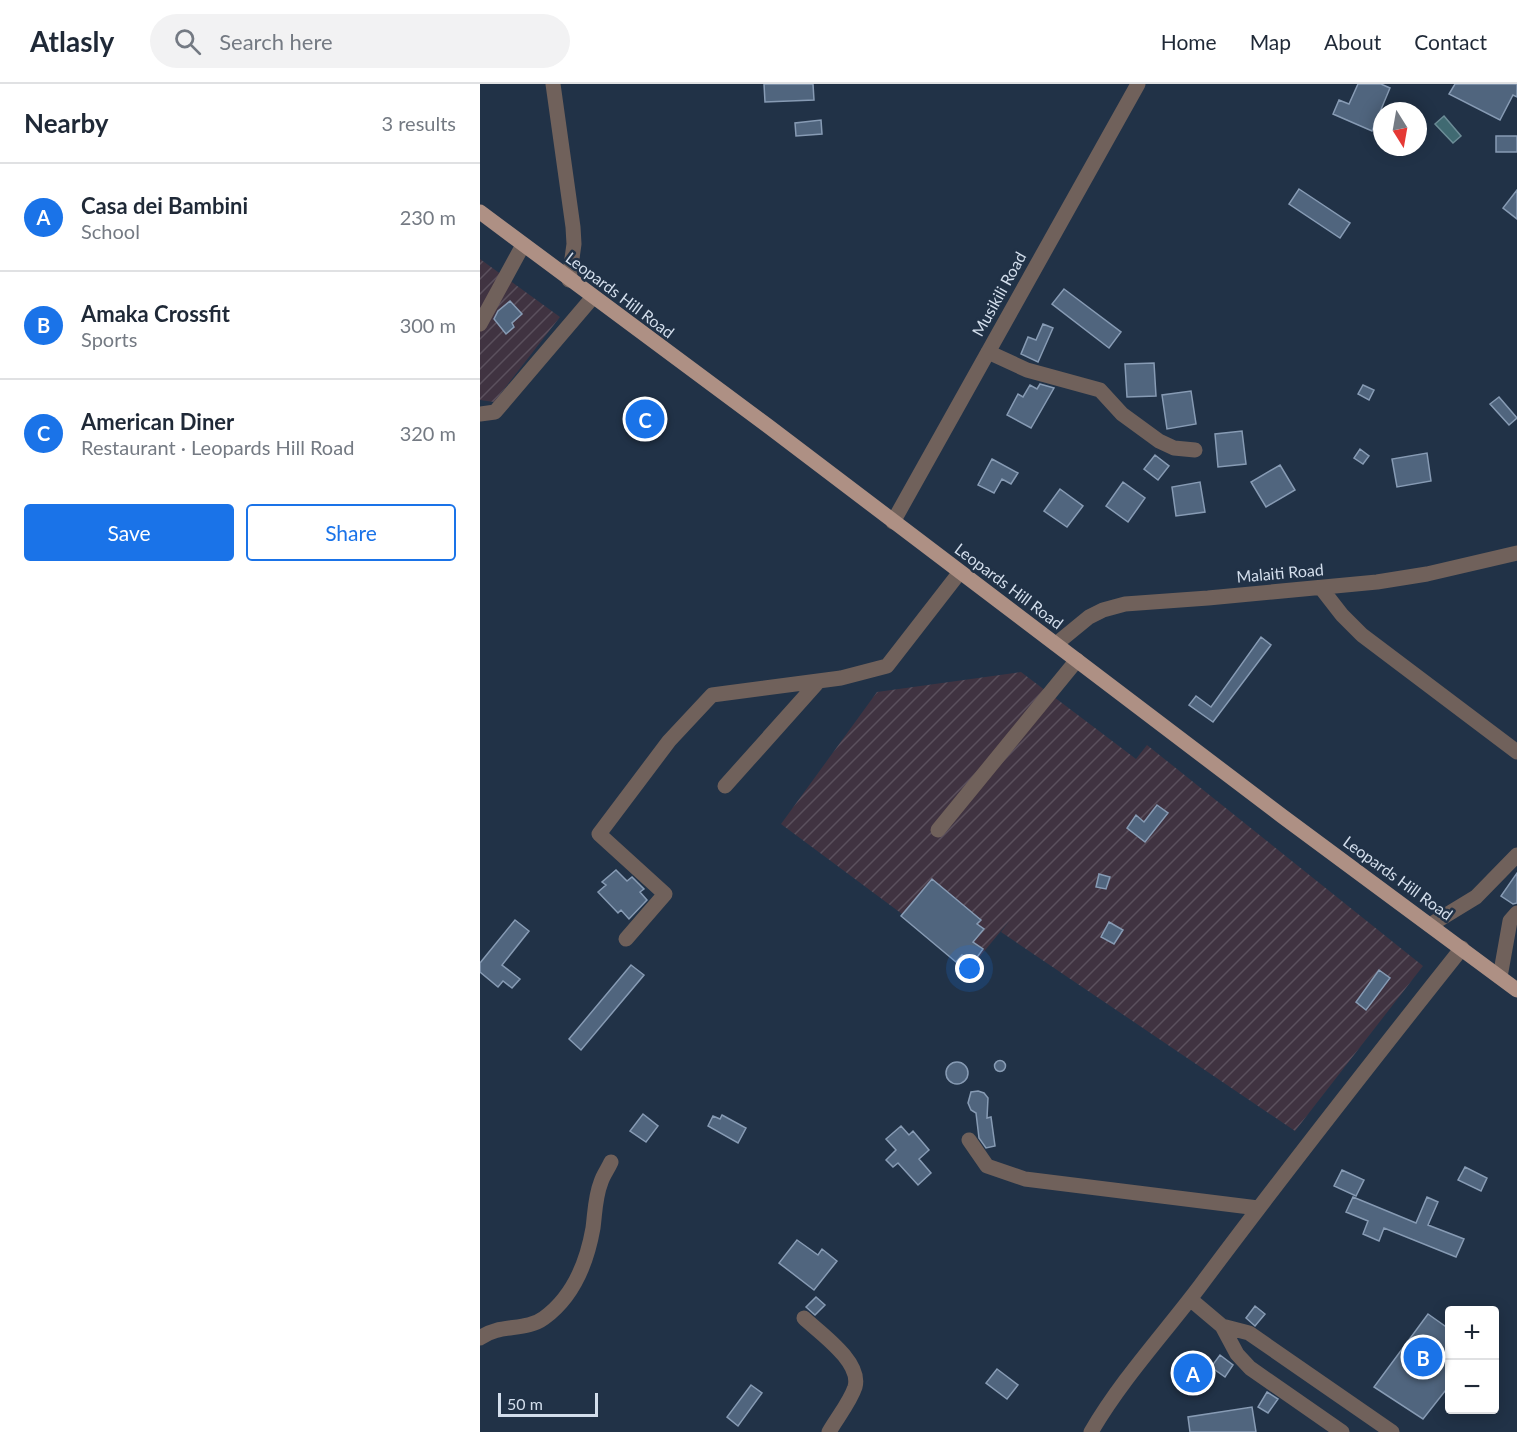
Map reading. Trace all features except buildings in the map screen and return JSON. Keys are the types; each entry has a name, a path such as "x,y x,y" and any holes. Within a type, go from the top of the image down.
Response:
{"main road":[{"name":"Leopards Hill Road","path":"480,212 768,426 1282,816 1517,990"}],"street":[{"path":"553,84 573,226 574,244 569,280"},
{"name":"Musikili Road","path":"893,522 1138,84"},
{"path":"480,324 523,244"},
{"path":"480,414 495,412 593,297"},
{"path":"988,352 1027,370 1100,390 1122,414 1159,441 1174,448 1195,450"},
{"name":"Malaiti Road","path":"1056,644 1089,616 1125,604 1403,579 1517,553"},
{"path":"626,939 665,894 599,834 669,741 712,695 818,682 886,666 960,572"},
{"path":"1321,588 1342,615 1362,635 1517,752"},
{"path":"938,830 1077,660"},
{"path":"725,786 818,682"},
{"path":"1430,925 1476,897 1517,855"},
{"path":"1500,977 1510,921 1517,913"},
{"path":"1091,1432 1142,1357 1190,1299 1258,1208 1462,948"},
{"path":"969,1140 987,1166 1025,1179 1258,1208"},
{"path":"480,1338 499,1328 523,1327 539,1322 565,1299 583,1265 589,1246 601,1182 611,1162"},
{"path":"1190,1299 1222,1326 1237,1354 1250,1368 1342,1432"},
{"path":"804,1318 847,1358 855,1375 854,1388 829,1432"},
{"path":"1222,1326 1250,1333 1392,1432"}],"shaded area":[{"path":"1444,116 1461,136 1453,143 1435,124"},
{"path":"480,259 560,317 494,402 480,400"},
{"path":"1021,672 1136,759 1147,745 1423,966 1295,1131 1001,932 1010,920 972,966 781,824 877,692"}],"place":[{"name":"American Diner","path":"645,419"},
{"name":"Amaka Crossfit","path":"1423,1357"},
{"name":"Casa dei Bambini","path":"1193,1373"}]}
